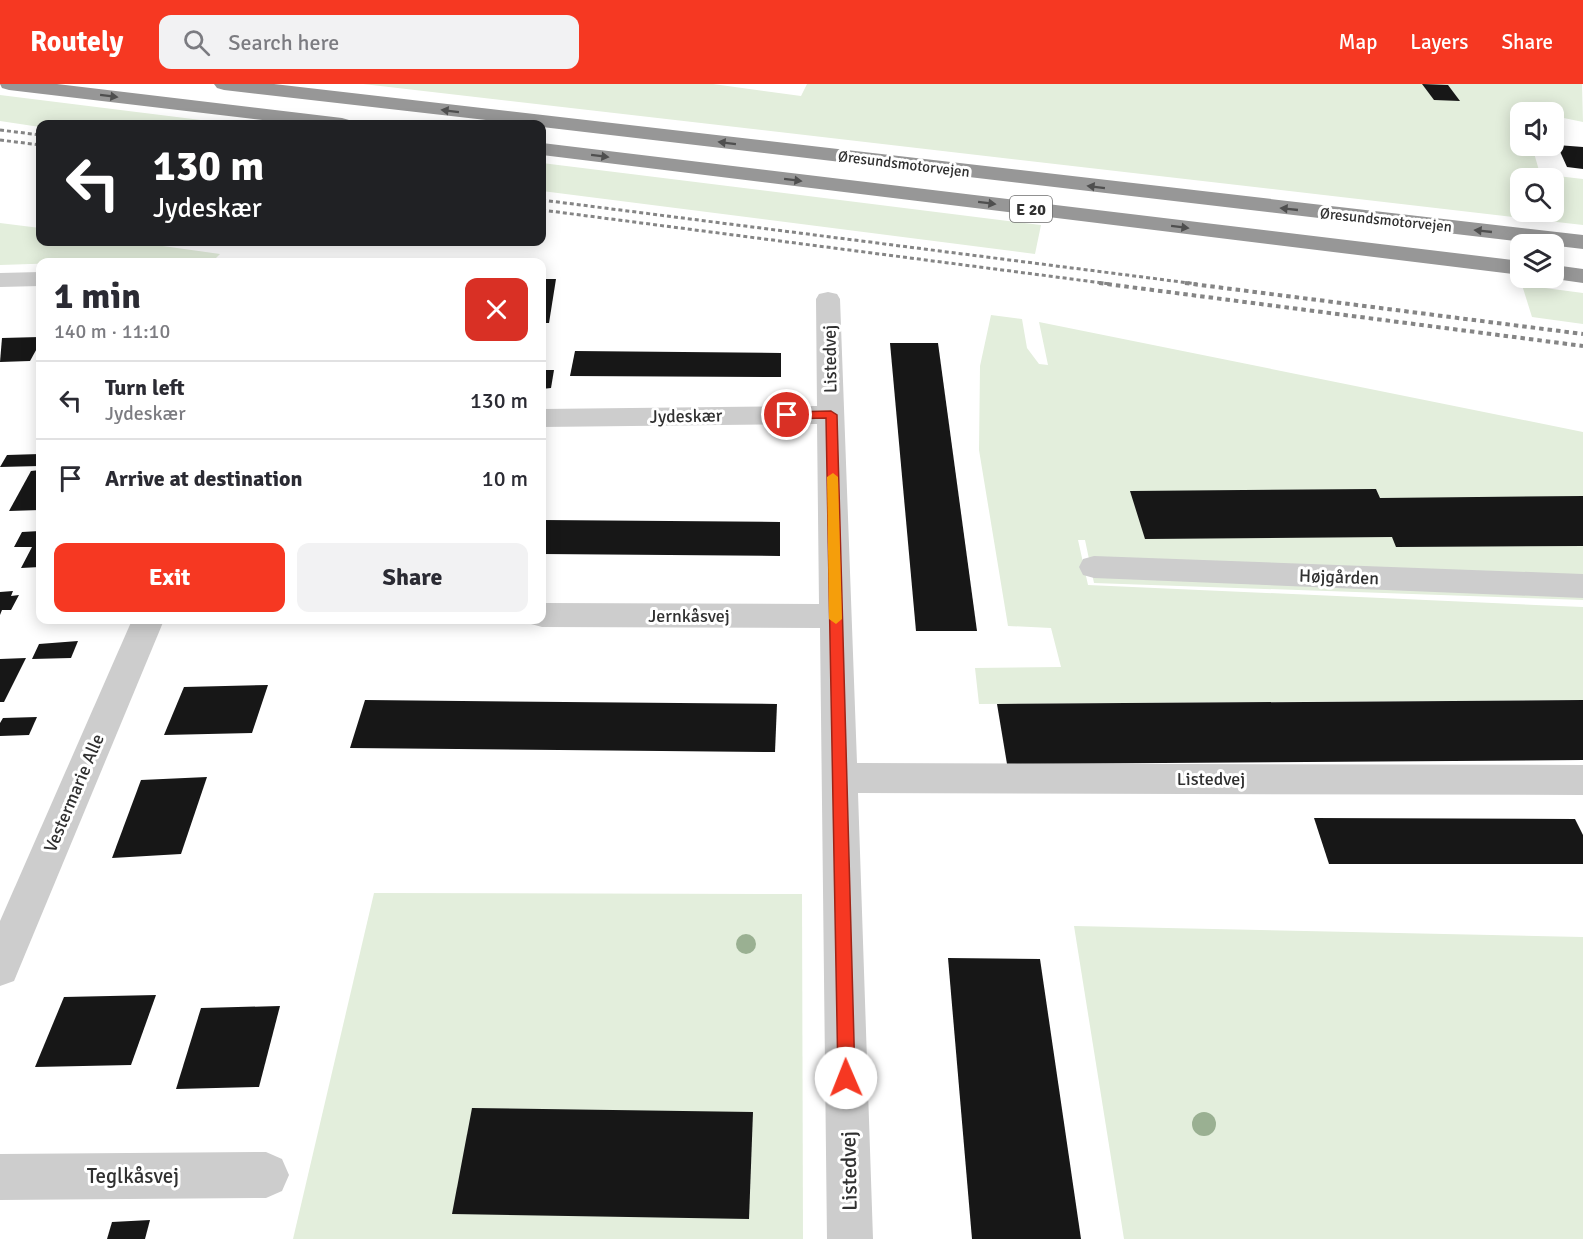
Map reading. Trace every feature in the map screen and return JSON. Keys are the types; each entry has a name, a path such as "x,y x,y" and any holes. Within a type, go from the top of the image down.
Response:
{"highway":[{"path":"9,84 309,120"},
{"name":"Øresundsmotorvejen","path":"224,84 534,120"},
{"name":"Øresundsmotorvejen","path":"546,121 1583,242"},
{"name":"Øresundsmotorvejen","path":"546,149 1510,267"},
{"path":"1564,273 1583,276"}],"street":[{"path":"0,280 36,279"},
{"name":"Listedvej","path":"828,299 850,1239"},
{"name":"Jydeskær","path":"546,418 831,415"},
{"name":"Højgården","path":"1094,567 1583,586"},
{"name":"Jernkåsvej","path":"546,615 836,616"},
{"name":"Vestermarie Alle","path":"0,967 146,624"},
{"name":"Listedvej","path":"840,778 1583,780"},
{"name":"Teglkåsvej","path":"0,1177 266,1175"}],"green space":[{"path":"363,84 713,84 801,96 807,84 1582,84 1583,122 1564,118 1564,102 1510,102 1510,156 1535,156 1538,168 1510,168 1510,217"},
{"path":"0,95 201,120 36,120 36,126 0,121"},
{"path":"546,163 1041,225 1035,254 546,192"},
{"path":"1564,177 1583,179 1583,225 1557,222 1564,222"},
{"path":"0,223 36,228 36,246 163,246 220,254 216,258 36,258 36,264 0,265"},
{"path":"1523,288 1545,288 1583,293 1583,324 1532,317"},
{"path":"991,315 1022,319 1027,348 1039,364 1048,365 1039,322 1583,432 1583,600 1094,583 1085,540 1078,540 1088,585 1583,607 1583,700 979,704 975,668 1061,667 1051,628 1008,626 979,450 980,366"},
{"path":"374,893 802,894 803,1239 293,1239"},
{"path":"1074,926 1583,937 1583,1239 1124,1239"}],"building":[{"path":"1422,84 1448,85 1460,101 1434,100"},
{"path":"1564,146 1583,147 1583,169 1567,167 1562,156 1564,156"},
{"path":"546,279 556,279 549,323 546,323"},
{"path":"36,337 36,350 30,361 0,362 2,338"},
{"path":"890,343 938,343 977,631 916,631"},
{"path":"575,351 781,353 781,377 570,376"},
{"path":"546,370 554,370 551,388 546,389"},
{"path":"36,454 36,466 0,467 7,455"},
{"path":"36,470 36,510 9,511 31,471"},
{"path":"1376,489 1380,498 1583,496 1583,546 1396,547 1392,537 1145,539 1130,491"},
{"path":"546,520 780,522 780,556 546,554"},
{"path":"36,531 36,567 21,568 32,547 14,547 22,532"},
{"path":"13,591 11,596 19,595 11,610 2,610 0,615 0,592"},
{"path":"78,641 71,658 32,659 39,644"},
{"path":"26,658 4,702 0,702 0,659"},
{"path":"268,685 252,733 164,735 184,687"},
{"path":"365,700 777,704 775,752 350,748"},
{"path":"1583,700 1583,760 1007,764 997,704"},
{"path":"37,717 29,735 0,736 0,723 3,718"},
{"path":"207,777 181,854 112,858 141,780"},
{"path":"1314,818 1575,819 1583,835 1583,864 1329,864"},
{"path":"948,958 1040,959 1081,1239 972,1239"},
{"path":"156,995 131,1065 35,1067 64,997"},
{"path":"280,1006 259,1087 176,1089 201,1008"},
{"path":"472,1108 753,1112 749,1219 452,1214"},
{"path":"150,1220 145,1239 107,1239 112,1222"}],"railway":[{"path":"0,130 36,134"},
{"path":"0,140 36,144"},
{"path":"546,201 1197,284"},
{"path":"546,211 1110,284"},
{"path":"1099,283 1583,346"},
{"path":"1185,283 1583,334"}],"slow traffic":[{"path":"833,477 836,619"}],"route":[{"path":"787,415 831,415 846,1078"}]}
